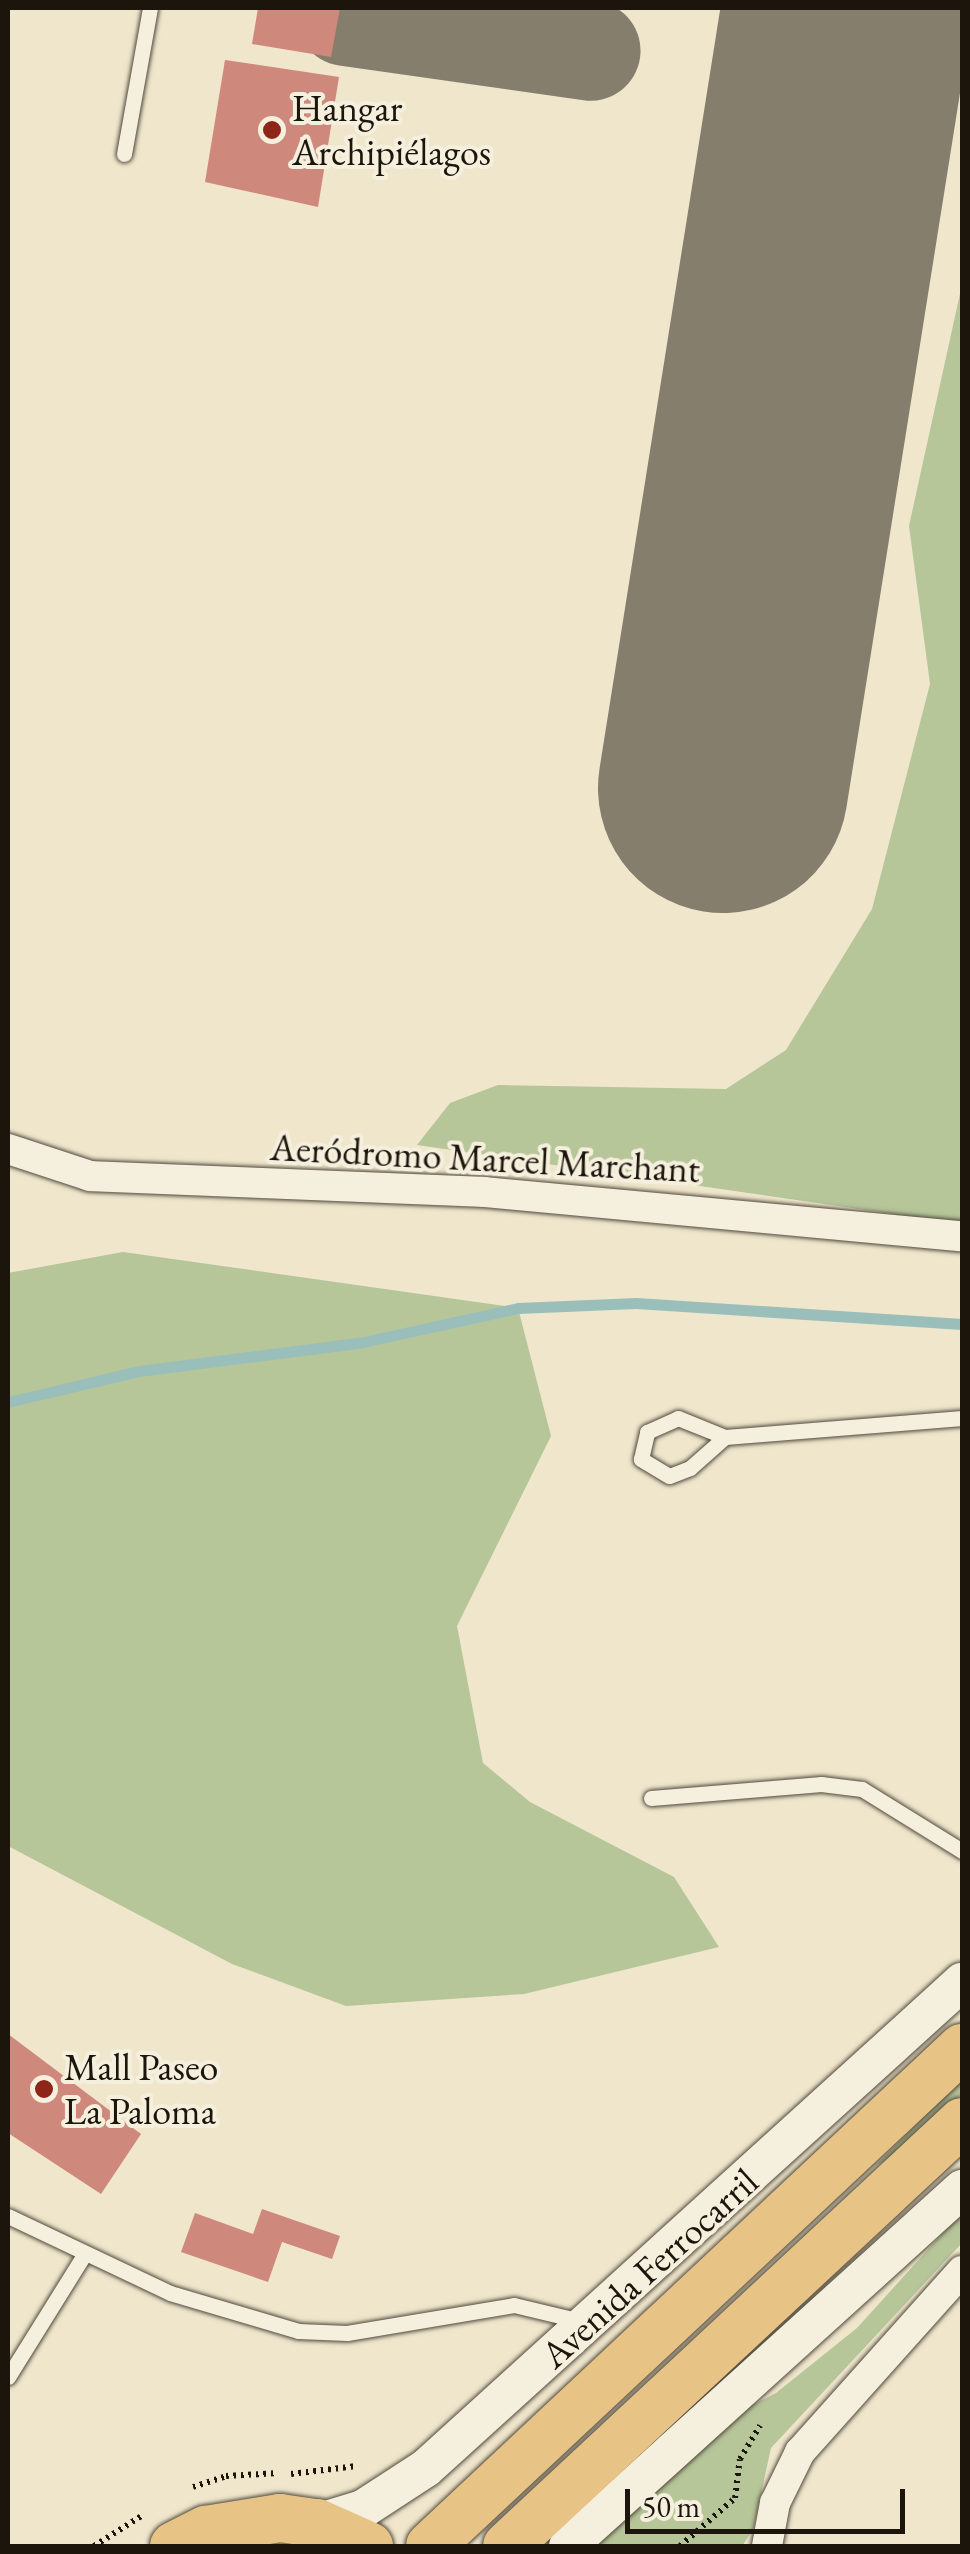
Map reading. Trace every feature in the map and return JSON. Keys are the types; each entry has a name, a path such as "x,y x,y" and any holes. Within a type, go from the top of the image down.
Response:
{"main road":[{"name":"Avenida Ferrocarril","path":"430,2546 584,2408 962,2048"},
{"path":"507,2546 962,2122"},
{"path":"174,2546 242,2520 316,2523 369,2546"}],"street":[{"name":"Aeródromo Marcel Marchant","path":"8,1149 32,1162 108,1178 484,1192 962,1236"},
{"name":"Avenida Ferrocarril","path":"316,2523 364,2509 402,2485 589,2323 962,1982"},
{"path":"568,2546 962,2188"},
{"path":"767,2546 775,2503 800,2452 962,2270"}],"lane":[{"path":"124,154 150,8"},
{"path":"725,1437 690,1468 669,1476 642,1459 641,1444 659,1421 678,1418 725,1437 962,1418"},
{"path":"651,1798 820,1784 862,1789 962,1851"},
{"path":"8,2216 170,2293 298,2331 348,2333 514,2305 589,2323"},
{"path":"8,2377 84,2255"}],"path":[{"path":"680,2546 735,2498 775,2503"}],"green space":[{"path":"962,36 962,1224 417,1145 450,1103 498,1085 726,1089 786,1050 872,909 930,684 909,526 961,289"},
{"path":"123,1252 518,1308 551,1436 457,1626 483,1763 530,1802 674,1877 719,1947 524,1994 346,2006 232,1964 8,1846 8,1273"},
{"path":"962,2078 962,2094 906,2147 875,2166"},
{"path":"962,2212 962,2243 771,2448 753,2530 742,2546 594,2546 742,2410 776,2393 857,2328"}],"building":[{"path":"258,8 340,8 331,57 252,44"},
{"name":"Hangar Archipiélagos","path":"225,60 339,77 318,207 205,182"},
{"name":"Mall Paseo La Paloma","path":"8,2034 141,2134 101,2194 8,2133"},
{"path":"262,2209 340,2236 332,2259 282,2242 268,2282 181,2252 195,2213 253,2234"}],"waterway":[{"path":"8,1402 139,1371 359,1343 518,1308 636,1303 962,1324"}],"taxiway":[{"path":"346,16 591,51"}],"runway":[{"path":"723,788 847,8"}],"place":[{"name":"Hangar Archipiélagos","path":"272,130"},
{"name":"Mall Paseo La Paloma","path":"44,2089"}]}
